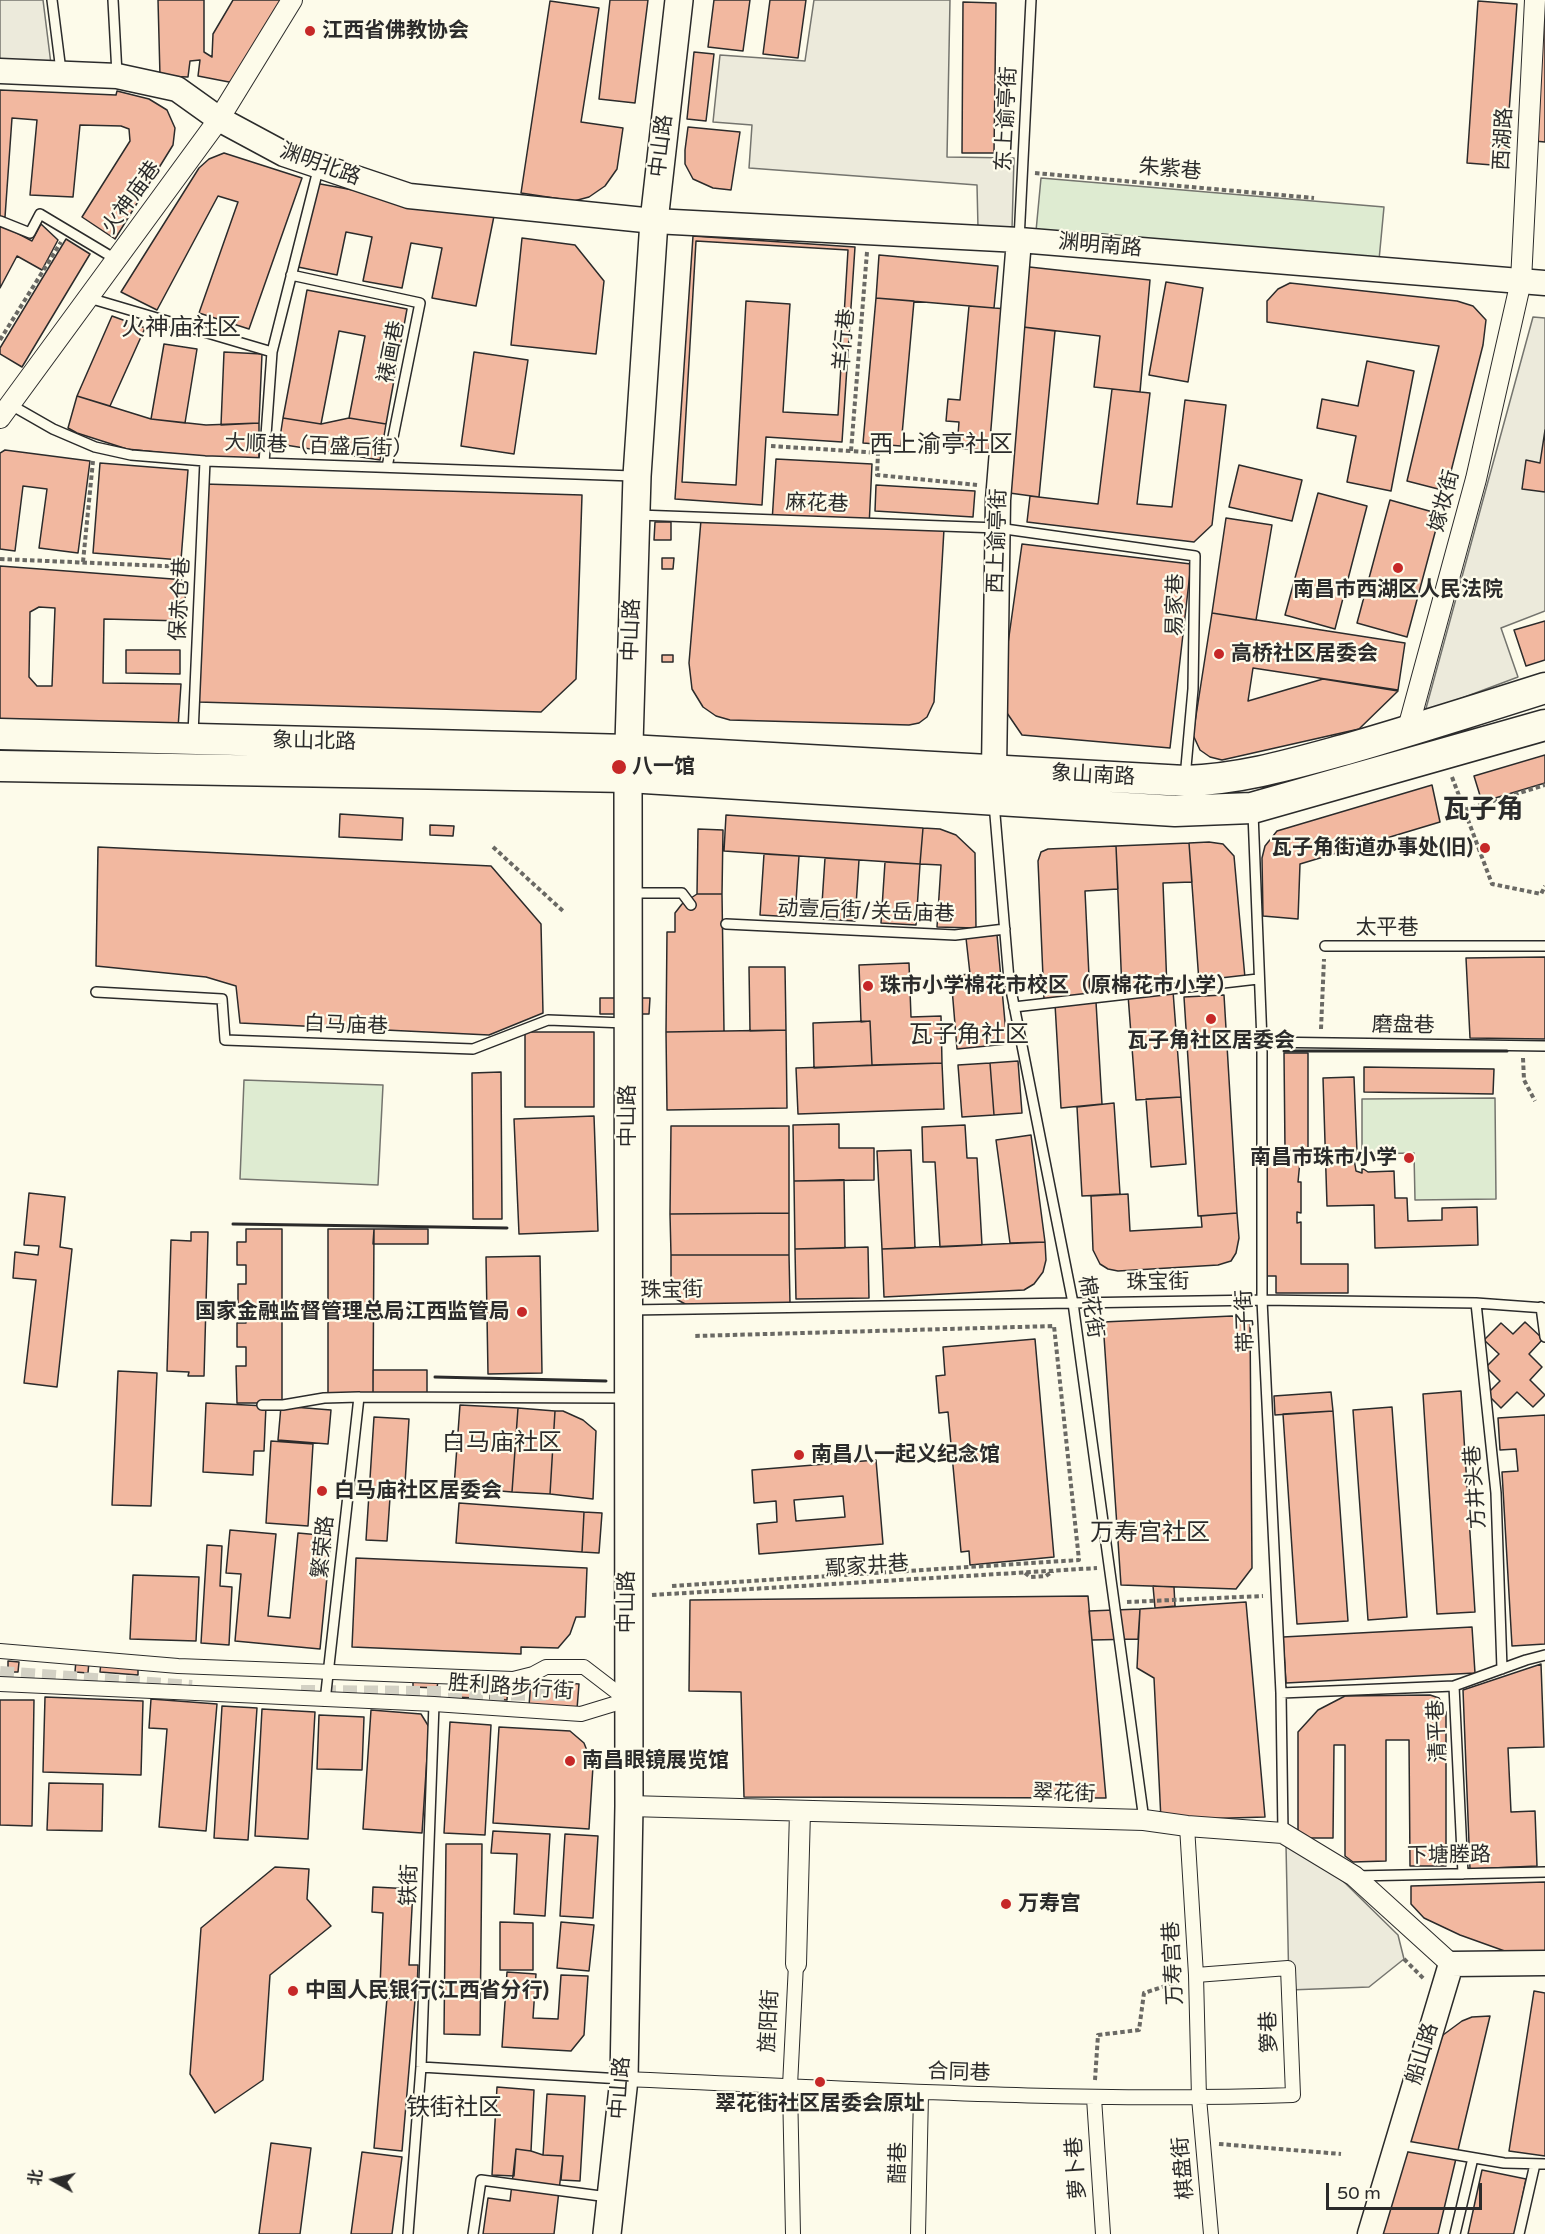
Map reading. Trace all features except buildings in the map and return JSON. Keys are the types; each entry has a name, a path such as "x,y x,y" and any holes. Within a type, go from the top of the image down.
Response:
{"main road":[{"name":"中山路","path":"607,2234 624,2079 628,1806 628,763 637,476 654,221 679,0"},
{"name":"象山南路","path":"628,763 994,770 1185,781 1209,780 1267,771 1407,732 1545,688"},
{"name":"象山南路","path":"628,763 994,800 1175,812 1252,807 1545,725"},
{"name":"象山北路","path":"0,734 192,739 628,763"},
{"name":"象山北路","path":"0,766 628,763"}],"street":[{"name":"火神庙巷","path":"6,412 219,119 292,0"},
{"name":"西湖路","path":"1533,282 1535,0"},
{"name":"渊明北路","path":"0,71 117,76 177,89 219,119 284,154 409,196 654,221"},
{"name":"渊明南路","path":"654,221 1019,240 1533,282"},
{"name":"西上谕亭街","path":"994,770 999,487 1019,240"},
{"name":"嫁妆街","path":"1407,732 1476,478 1533,282"},
{"name":"胜利路步行街","path":"0,1651 178,1666 513,1679 533,1674 546,1667 584,1666 627,1700"},
{"name":"胜利路步行街","path":"0,1684 326,1701 434,1704 581,1714 627,1700"},
{"name":"翠花街","path":"628,1806 1144,1820 1187,1826 1283,1833 1354,1876 1386,1913 1451,1964"},
{"name":"旌阳街","path":"793,2234 790,2086 800,1811"},
{"name":"万寿宫巷","path":"1187,1826 1196,1976 1199,2098"},
{"path":"1451,1964 1545,1963"},
{"name":"船山路","path":"1370,2234 1451,1964"},
{"name":"箩巷","path":"1196,1976 1288,1968 1293,2095"},
{"name":"合同巷","path":"624,2079 921,2094 1094,2098 1293,2095"},
{"name":"醋巷","path":"918,2234 921,2094"},
{"name":"萝卜巷","path":"1094,2098 1102,2234"},
{"name":"棋盘街","path":"1199,2098 1211,2234"}],"lane":[{"path":"52,0 61,74"},
{"path":"113,0 117,76"},
{"name":"东上谕亭街","path":"1019,240 1031,0"},
{"path":"264,463 272,352 319,166"},
{"path":"0,221 30,233 40,214 117,260"},
{"name":"裱画巷","path":"291,275 420,303 387,467"},
{"path":"89,298 272,352"},
{"name":"大顺巷（百盛后街）","path":"6,412 95,447 131,455 205,461 637,476"},
{"name":"保赤仓巷","path":"192,739 205,461"},
{"name":"麻花巷","path":"636,515 998,528"},
{"name":"易家巷","path":"998,528 1195,556 1193,689 1185,781"},
{"name":"棉花街","path":"994,800 1009,980 1073,1303 1144,1820"},
{"name":"带子街","path":"1252,807 1262,1042 1262,1300 1281,1693 1283,1833"},
{"path":"628,894 682,893 691,905"},
{"name":"动壹后街/关岳庙巷","path":"726,924 955,935 1005,929"},
{"name":"太平巷","path":"1325,946 1545,946"},
{"path":"1014,1007 1258,979"},
{"name":"白马庙巷","path":"96,992 222,999 225,1040 473,1049 548,1020 628,1023"},
{"name":"磨盘巷","path":"1262,1042 1545,1046"},
{"name":"珠宝街","path":"627,1310 1262,1300 1476,1303 1543,1307"},
{"name":"方井头巷","path":"1476,1303 1496,1493 1502,1669"},
{"path":"1543,1307 1545,1336"},
{"path":"262,1405 283,1405 324,1398 359,1397 627,1398"},
{"name":"繁荣路","path":"326,1701 359,1397"},
{"path":"1454,1686 1545,1655"},
{"name":"清平巷","path":"1281,1693 1454,1686 1463,1874"},
{"name":"铁街","path":"408,2234 421,2067 434,1704"},
{"name":"下塘塍路","path":"1354,1876 1545,1872"},
{"path":"421,2067 624,2079"},
{"path":"1396,2144 1504,2163 1545,2164"},
{"path":"1455,2234 1473,2157"},
{"path":"1518,2234 1535,2164"},
{"path":"473,2234 481,2180 611,2197"}],"path":[{"name":"朱紫巷","path":"1023,172 1314,198"},
{"path":"0,339 68,231"},
{"name":"羊行巷","path":"851,451 868,232"},
{"path":"771,446 878,453 877,475 999,487"},
{"path":"83,562 95,447"},
{"path":"0,559 200,568"},
{"path":"1443,754 1492,884 1541,894 1545,886"},
{"path":"1464,810 1545,785"},
{"path":"493,847 563,911"},
{"name":"太平巷","path":"1321,1043 1325,946"},
{"path":"1522,1046 1524,1080 1535,1101"},
{"path":"672,1586 1079,1560 1054,1326 694,1336"},
{"name":"鄢家井巷","path":"627,1596 1109,1567"},
{"path":"1114,1602 1276,1595"},
{"path":"1094,2098 1098,2035 1139,2030 1144,1994 1196,1976"},
{"path":"1203,2142 1341,2154"}],"green space":[{"path":"1041,178 1384,207 1379,260 1036,231"},
{"path":"244,1080 383,1085 378,1185 240,1179"},
{"path":"1495,1098 1496,1199 1415,1200 1414,1153 1362,1154 1362,1099"}],"shaded area":[{"path":"0,0 43,0 51,64 0,61"},
{"path":"814,0 950,0 947,157 1014,158 1012,229 978,228 977,185 749,168 752,125 713,122 720,55 805,61"},
{"path":"1533,317 1545,318 1545,611 1501,628 1518,677 1425,712"},
{"path":"1286,1845 1341,1879 1398,1935 1404,1959 1369,1987 1289,1990"}],"tunnel":[{"path":"0,1673 192,1687"},
{"path":"301,1692 570,1694"}],"wall":[{"path":"1284,1051 1507,1051"},
{"path":"233,1224 507,1228"},
{"path":"435,1377 606,1381"}],"place":[{"name":"江西省佛教协会","path":"310,31"},
{"name":"南昌市西湖区人民法院","path":"1398,568"},
{"name":"高桥社区居委会","path":"1219,654"},
{"name":"八一馆","path":"619,767"},
{"name":"瓦子角街道办事处(旧)","path":"1485,848"},
{"name":"珠市小学棉花市校区（原棉花市小学）","path":"868,986"},
{"name":"瓦子角社区居委会","path":"1211,1019"},
{"name":"南昌市珠市小学","path":"1409,1158"},
{"name":"国家金融监督管理总局江西监管局","path":"522,1312"},
{"name":"南昌八一起义纪念馆","path":"799,1455"},
{"name":"白马庙社区居委会","path":"322,1491"},
{"name":"南昌眼镜展览馆","path":"570,1761"},
{"name":"万寿宫","path":"1006,1904"},
{"name":"中国人民银行(江西省分行)","path":"293,1991"},
{"name":"翠花街社区居委会原址","path":"820,2082"}],"district":[{"name":"火神庙社区","path":"181,329"},
{"name":"西上渝亭社区","path":"941,446"},
{"name":"瓦子角","path":"1483,811"},
{"name":"瓦子角社区","path":"969,1036"},
{"name":"白马庙社区","path":"502,1444"},
{"name":"万寿宫社区","path":"1150,1534"},
{"name":"铁街社区","path":"454,2109"}]}
